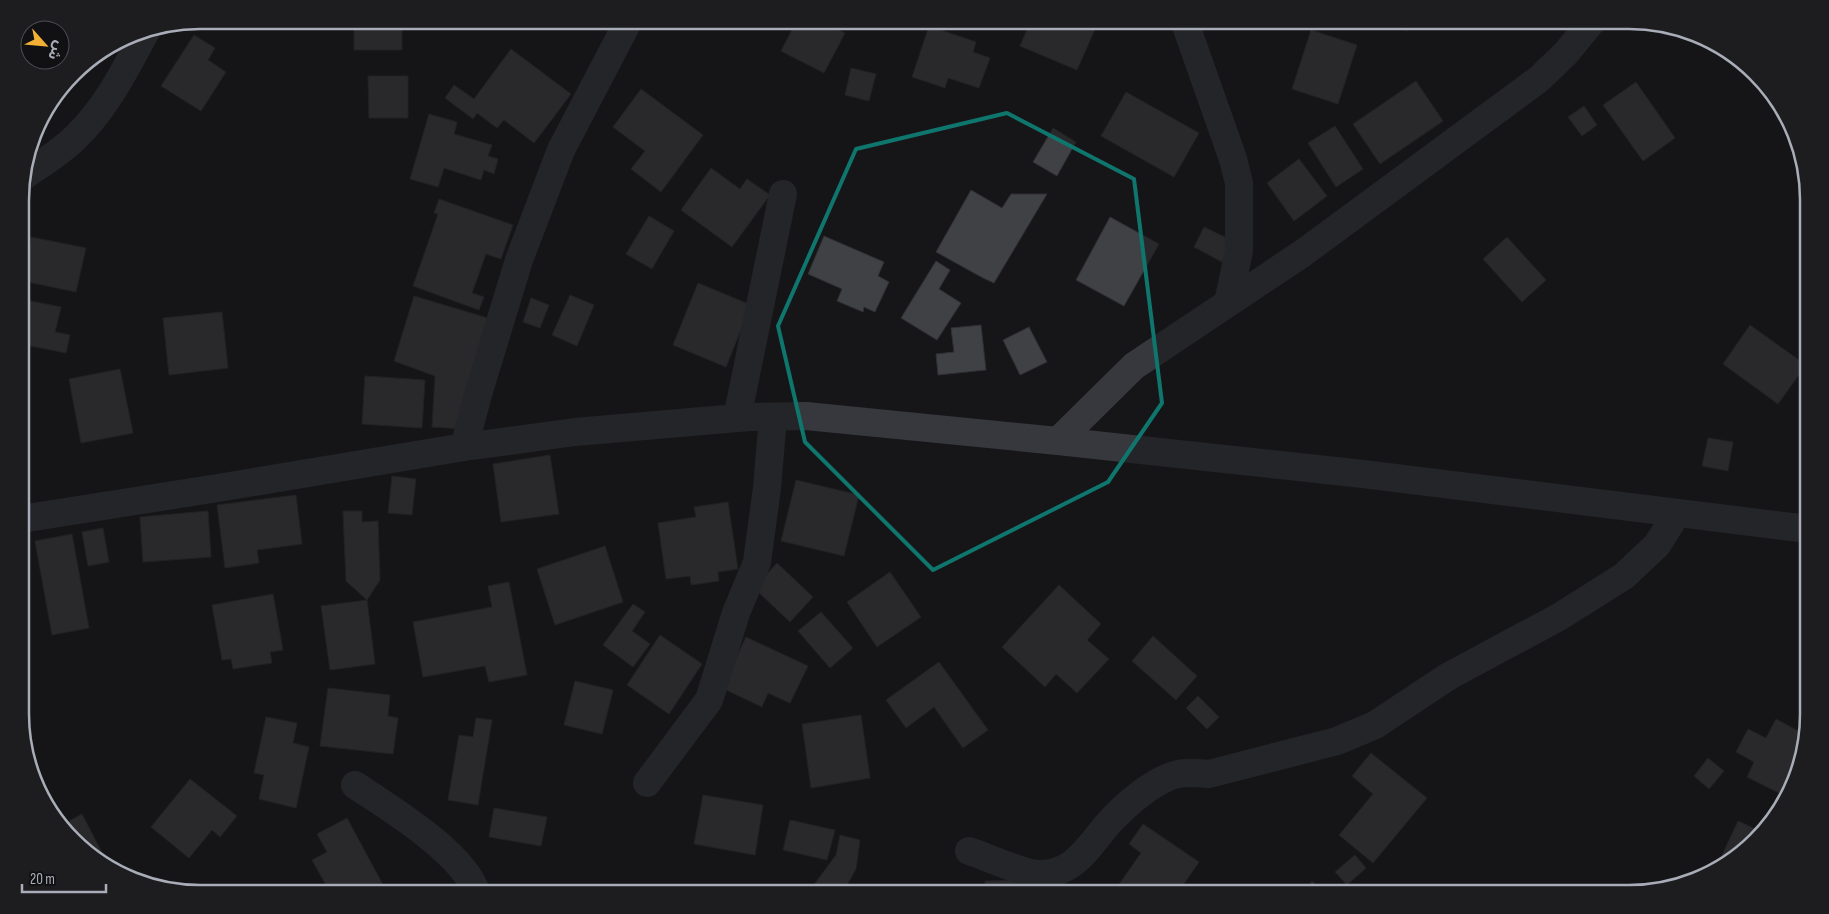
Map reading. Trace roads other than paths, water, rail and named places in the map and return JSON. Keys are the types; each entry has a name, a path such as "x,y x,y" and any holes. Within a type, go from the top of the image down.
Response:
{"street":[{"path":"464,447 519,260 561,150 624,29"},
{"path":"1187,29 1239,183 1239,251 1228,303"},
{"path":"1058,441 1134,366 1302,253 1539,79 1566,53 1586,29"},
{"path":"32,171 75,138 94,118 111,93 141,39"},
{"path":"737,418 783,194"},
{"path":"647,783 709,700 736,613 757,562 767,488 773,416"},
{"path":"29,517 464,447 575,432 737,418 806,416 1362,474 1800,528"},
{"path":"969,851 1031,873 1051,872 1068,867 1083,855 1109,823 1139,796 1158,783 1177,774 1209,774 1337,741 1375,725 1449,676 1559,617 1624,576 1657,545 1677,514"},
{"path":"356,785 420,829 457,863 474,885"}]}
